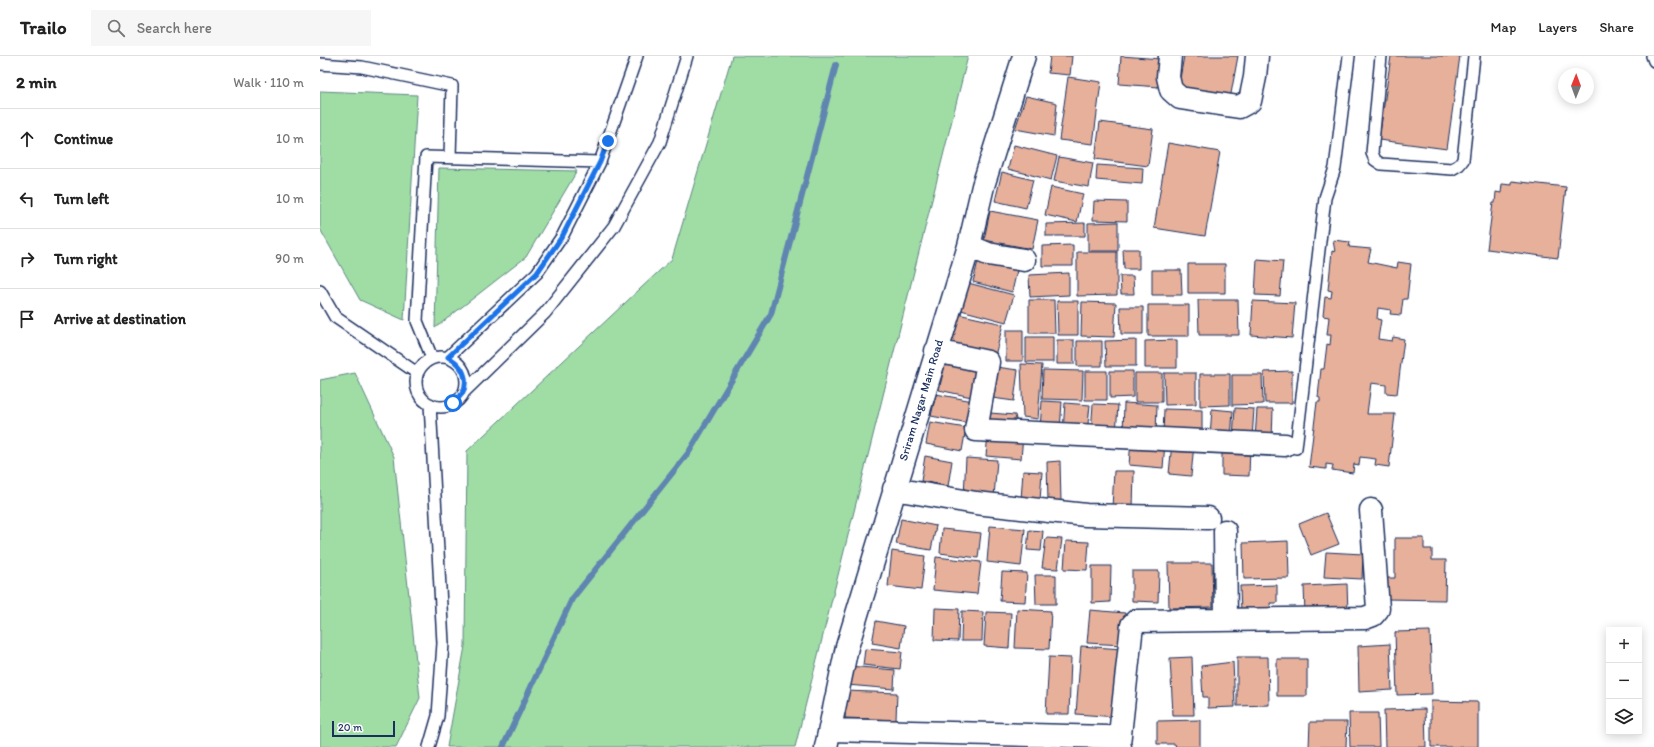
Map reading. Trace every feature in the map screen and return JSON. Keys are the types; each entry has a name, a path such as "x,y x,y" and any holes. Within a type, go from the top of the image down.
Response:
{"street":[{"name":"Sriram Nagar Main Road","path":"828,738 847,647 969,246 983,186 1024,56"},
{"path":"1170,56 1168,77 1171,90 1180,98 1239,107 1250,101 1255,77 1257,56"},
{"path":"969,246 988,254 1024,260"},
{"path":"936,351 988,362 976,430 1290,447"},
{"path":"894,489 976,503 1086,515 1208,518"},
{"path":"828,738 1116,743 1132,624 1136,621 1366,618 1373,615 1378,609 1372,510"},
{"path":"1225,531 1226,620"}],"lane":[{"path":"637,56 600,162 563,235 537,273 448,357 432,358 420,366 415,380 419,394 430,404 446,406 459,398 545,313 614,226 660,142 687,56"},
{"path":"1290,447 1325,198 1335,168 1349,56"},
{"path":"1381,56 1372,153 1375,160 1381,164 1452,169 1459,165 1463,160 1474,56"},
{"path":"1652,56 1654,61"},
{"path":"320,64 362,67 452,86 450,157"},
{"path":"432,358 416,321 426,157 600,162"},
{"path":"320,291 335,317 417,373"},
{"path":"448,357 462,368 466,384 464,392"},
{"path":"428,747 438,716 443,643 430,404"}],"green space":[{"path":"732,56 968,56 795,747 447,747 465,646 467,451 672,259"},
{"path":"320,91 417,95 404,320 360,300 320,229"},
{"path":"439,168 577,171 526,257 435,328"},
{"path":"355,373 394,457 420,698 396,747 320,747 320,380"}],"building":[{"path":"1050,56 1072,56 1070,75 1048,73"},
{"path":"1121,56 1161,59 1159,87 1119,84"},
{"path":"1184,56 1238,56 1230,99 1178,90"},
{"path":"1391,56 1460,56 1447,149 1379,140"},
{"path":"1068,77 1101,82 1093,144 1059,140"},
{"path":"1026,96 1057,103 1054,136 1015,129"},
{"path":"1100,122 1153,129 1148,166 1095,159"},
{"path":"1168,143 1220,152 1205,236 1154,228"},
{"path":"1014,145 1057,156 1051,180 1008,169"},
{"path":"1059,157 1093,163 1089,187 1054,181"},
{"path":"1097,165 1143,168 1142,184 1096,180"},
{"path":"1002,172 1033,180 1026,208 995,201"},
{"path":"1512,181 1566,187 1558,258 1487,249 1493,203 1495,203 1496,192 1501,193 1502,184 1512,185"},
{"path":"1051,187 1083,194 1077,222 1045,215"},
{"path":"1094,201 1127,202 1127,221 1093,220"},
{"path":"990,211 1038,220 1032,249 984,240"},
{"path":"1118,222 1118,251 1088,251 1088,223"},
{"path":"1085,223 1085,236 1046,236 1046,224"},
{"path":"1333,240 1350,242 1349,247 1371,249 1368,262 1397,268 1398,262 1411,264 1407,299 1403,299 1401,315 1390,314 1391,310 1378,308 1377,319 1381,320 1378,339 1392,341 1393,337 1404,339 1397,394 1386,393 1386,385 1371,383 1367,414 1395,414 1389,467 1375,465 1376,459 1360,457 1359,465 1354,464 1353,473 1332,470 1333,465 1326,464 1326,469 1309,467 1317,402 1320,402 1320,398 1318,397 1321,369 1324,369 1327,344 1330,345 1331,335 1327,335 1329,317 1323,316 1325,297 1331,298 1332,291 1328,290 1332,251 1335,252"},
{"path":"1073,245 1073,266 1042,266 1042,246"},
{"path":"1123,249 1139,249 1139,269 1124,269"},
{"path":"1077,252 1117,252 1117,295 1077,296"},
{"path":"1257,259 1283,261 1280,296 1255,295"},
{"path":"978,261 1017,270 1012,292 973,282"},
{"path":"1188,264 1225,264 1225,293 1188,293"},
{"path":"1152,270 1181,270 1182,295 1152,295"},
{"path":"1069,273 1069,295 1030,297 1029,275"},
{"path":"1120,276 1133,276 1134,294 1121,294"},
{"path":"968,283 1014,295 1006,322 961,310"},
{"path":"1029,300 1054,300 1055,333 1029,333"},
{"path":"1198,300 1238,300 1239,335 1199,335"},
{"path":"1057,301 1078,301 1078,335 1058,335"},
{"path":"1253,301 1295,303 1292,338 1251,335"},
{"path":"1082,302 1116,303 1114,337 1081,336"},
{"path":"1148,305 1189,305 1189,336 1148,336"},
{"path":"1120,307 1143,307 1143,334 1121,334"},
{"path":"958,314 1003,324 994,360 950,350"},
{"path":"1006,330 1023,330 1023,361 1006,361"},
{"path":"1026,337 1053,337 1053,362 1026,362"},
{"path":"1057,340 1074,340 1074,364 1057,364"},
{"path":"1136,340 1136,366 1106,366 1105,341"},
{"path":"1177,340 1177,368 1145,368 1145,341"},
{"path":"1077,341 1102,341 1102,366 1077,366"},
{"path":"947,356 983,364 976,398 939,390"},
{"path":"1021,364 1042,365 1038,419 1023,417"},
{"path":"989,366 1018,370 1014,401 985,397"},
{"path":"1043,370 1083,371 1082,400 1042,399"},
{"path":"1085,371 1107,371 1107,400 1085,400"},
{"path":"1110,371 1133,371 1133,397 1110,398"},
{"path":"1292,371 1292,403 1265,403 1264,372"},
{"path":"1135,373 1162,373 1162,402 1135,402"},
{"path":"1164,373 1196,373 1196,404 1165,405"},
{"path":"1200,374 1230,374 1230,405 1200,406"},
{"path":"1232,375 1262,375 1263,404 1232,405"},
{"path":"936,394 978,402 974,424 931,416"},
{"path":"1042,401 1062,402 1060,430 1040,428"},
{"path":"1065,403 1090,405 1087,433 1063,431"},
{"path":"1124,403 1157,405 1156,434 1123,433"},
{"path":"1093,404 1118,405 1116,434 1091,432"},
{"path":"1235,408 1254,409 1252,439 1233,438"},
{"path":"1164,409 1202,410 1202,436 1163,435"},
{"path":"1212,409 1233,411 1231,438 1210,436"},
{"path":"1257,409 1273,409 1272,440 1255,439"},
{"path":"990,413 1015,415 1018,428 986,425"},
{"path":"930,422 966,428 962,451 926,444"},
{"path":"988,432 1023,435 1021,459 986,456"},
{"path":"1131,440 1165,442 1163,468 1129,465"},
{"path":"1172,442 1194,444 1191,476 1169,474"},
{"path":"1222,446 1250,446 1249,476 1222,475"},
{"path":"925,456 952,461 948,486 921,481"},
{"path":"966,458 997,460 994,497 964,495"},
{"path":"1060,461 1061,502 1048,502 1047,462"},
{"path":"1023,471 1042,472 1040,501 1021,500"},
{"path":"1114,471 1134,471 1133,509 1112,508"},
{"path":"1326,513 1339,544 1311,555 1299,524"},
{"path":"901,519 936,526 931,550 896,544"},
{"path":"990,526 1025,529 1021,566 987,562"},
{"path":"942,529 981,533 978,558 940,553"},
{"path":"1029,530 1043,531 1041,551 1027,550"},
{"path":"1046,538 1062,539 1058,569 1042,568"},
{"path":"1395,538 1424,538 1424,549 1432,549 1432,560 1446,560 1445,600 1385,599 1385,578 1395,578"},
{"path":"1066,541 1089,542 1087,570 1064,569"},
{"path":"1288,541 1289,578 1244,579 1243,543"},
{"path":"892,551 925,556 921,590 888,586"},
{"path":"1326,552 1363,554 1362,579 1324,577"},
{"path":"936,557 981,562 977,594 933,590"},
{"path":"1168,563 1212,563 1213,607 1169,608"},
{"path":"1092,566 1111,566 1110,602 1092,603"},
{"path":"1132,571 1159,571 1158,602 1132,601"},
{"path":"1002,572 1027,573 1025,602 1000,601"},
{"path":"1035,575 1056,575 1056,604 1036,604"},
{"path":"1347,584 1348,613 1305,614 1304,586"},
{"path":"1277,585 1277,603 1270,603 1271,613 1241,612 1240,586"},
{"path":"935,608 959,609 958,641 934,640"},
{"path":"1017,609 1051,611 1049,649 1015,648"},
{"path":"1090,610 1125,613 1123,645 1087,643"},
{"path":"962,611 983,612 982,641 961,641"},
{"path":"986,612 1011,613 1009,648 984,646"},
{"path":"876,621 904,626 901,648 872,643"},
{"path":"1430,631 1432,694 1397,695 1395,632"},
{"path":"1390,644 1392,690 1359,692 1358,646"},
{"path":"1081,646 1122,649 1117,717 1076,714"},
{"path":"865,649 902,652 900,669 863,665"},
{"path":"1049,657 1071,658 1069,714 1046,714"},
{"path":"1192,657 1194,715 1173,715 1170,658"},
{"path":"1237,657 1268,657 1269,705 1237,706"},
{"path":"1277,659 1307,659 1307,696 1277,696"},
{"path":"1233,662 1235,707 1208,708 1208,697 1203,697 1201,666"},
{"path":"848,666 895,670 894,689 847,685"},
{"path":"846,691 897,693 896,720 845,718"},
{"path":"1431,701 1478,702 1478,747 1431,747"},
{"path":"1425,709 1426,747 1385,747 1384,710"},
{"path":"1349,713 1378,713 1379,747 1350,747"},
{"path":"1200,720 1200,747 1176,747 1175,744 1157,744 1157,721"},
{"path":"1310,722 1347,722 1346,747 1309,747"}],"waterway":[{"path":"503,747 572,599 689,452 771,314 836,65"}],"route":[{"path":"453,403 464,392 466,384 465,375 462,368 456,361 448,357 537,273 563,235 600,162 608,141"}]}
